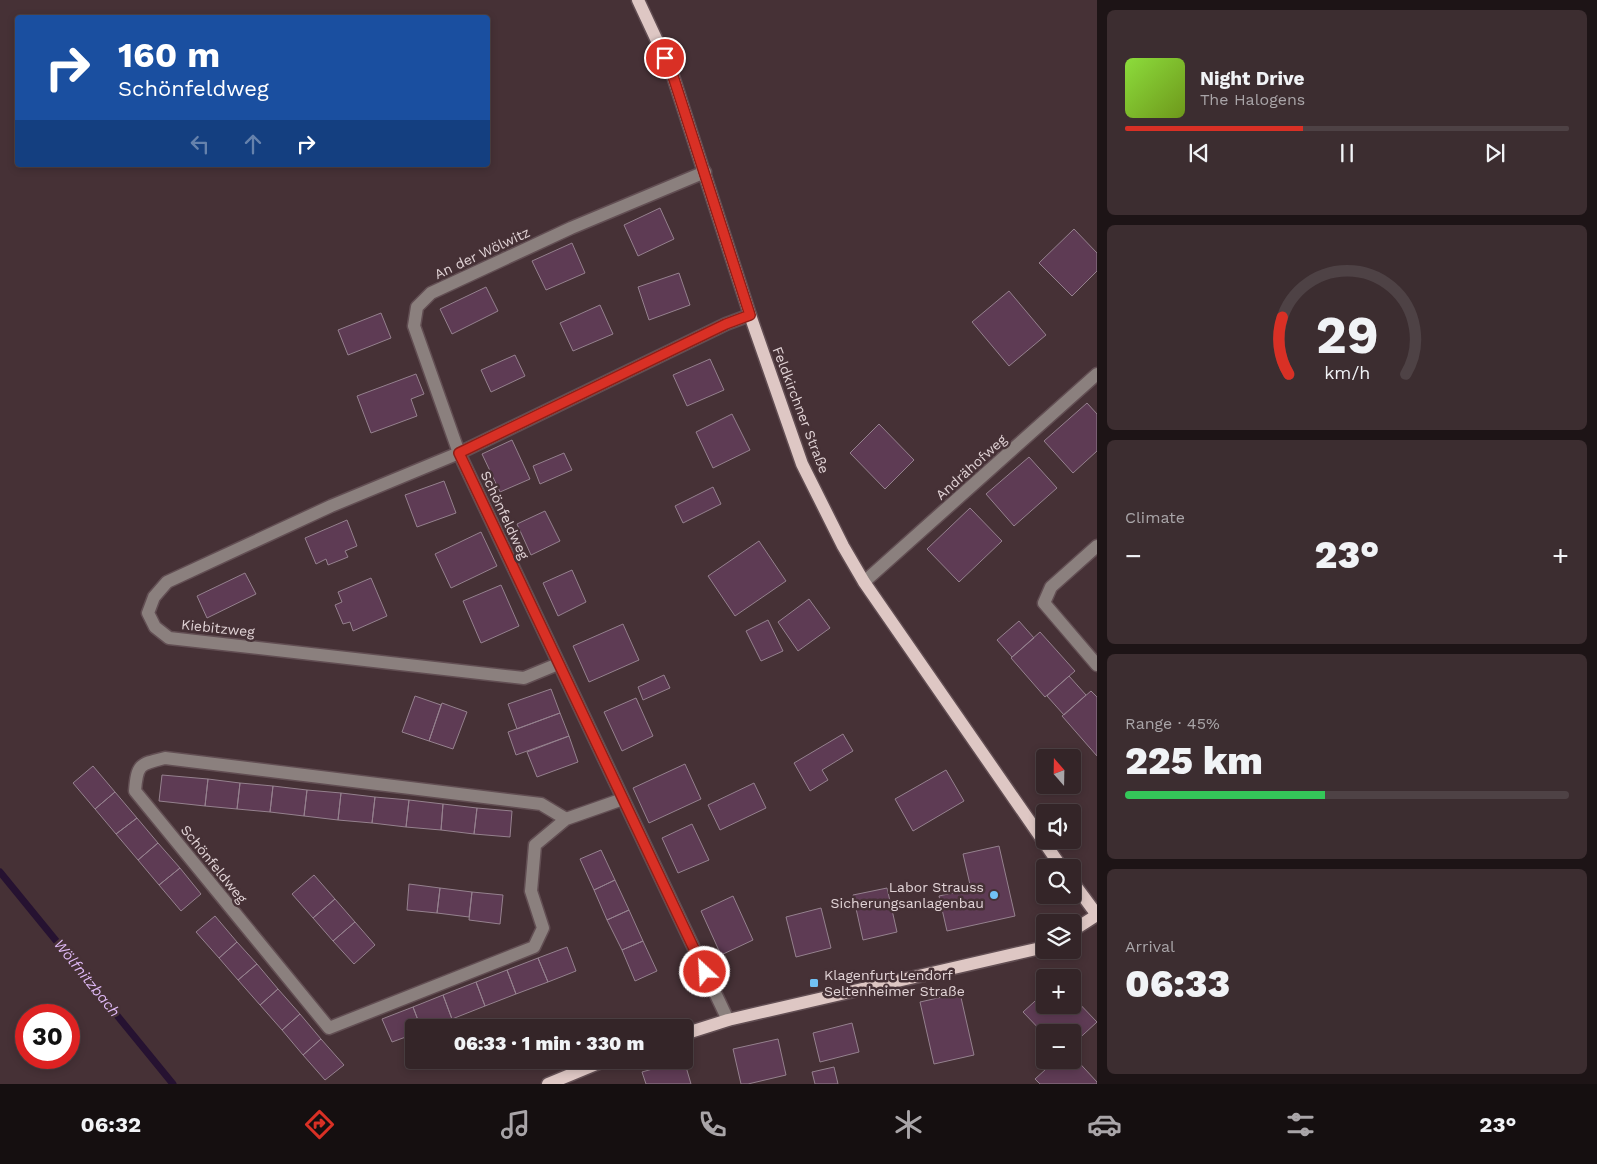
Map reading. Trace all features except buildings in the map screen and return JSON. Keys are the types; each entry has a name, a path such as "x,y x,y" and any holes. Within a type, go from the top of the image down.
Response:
{"main road":[{"name":"Feldkirchner Straße","path":"638,0 672,73 750,315 802,464 843,546 864,582 1056,859"},
{"path":"1081,893 1097,915 1081,925"},
{"path":"693,1031 728,1020 1036,949"},
{"path":"548,1084 584,1069"}],"street":[{"name":"An der Wölwitz","path":"459,453 414,326 417,307 431,293 571,228 705,172"},
{"path":"459,453 726,324 750,315"},
{"name":"Andrähofweg","path":"864,582 1097,374"},
{"name":"Schönfeldweg","path":"459,453 728,1020"},
{"name":"Kiebitzweg","path":"459,453 331,506 167,582 154,597 148,613 155,627 170,638 524,678 558,664"},
{"path":"1097,546 1051,587 1044,603 1097,665"},
{"name":"Schönfeldweg","path":"566,819 542,804 165,758 145,763 136,773 135,791 329,1028 534,947 543,928 531,891 535,846 566,819 623,799"}],"waterway":[{"name":"Wölfnitzbach","path":"0,872 173,1084"}],"place":[{"name":"Labor Strauss Sicherungsanlagenbau","path":"994,895"},
{"name":"Klagenfurt Lendorf Seltenheimer Straße","path":"814,983"}],"route":[{"path":"665,58 672,73 705,172 750,315 726,324 459,453 705,972"}]}
